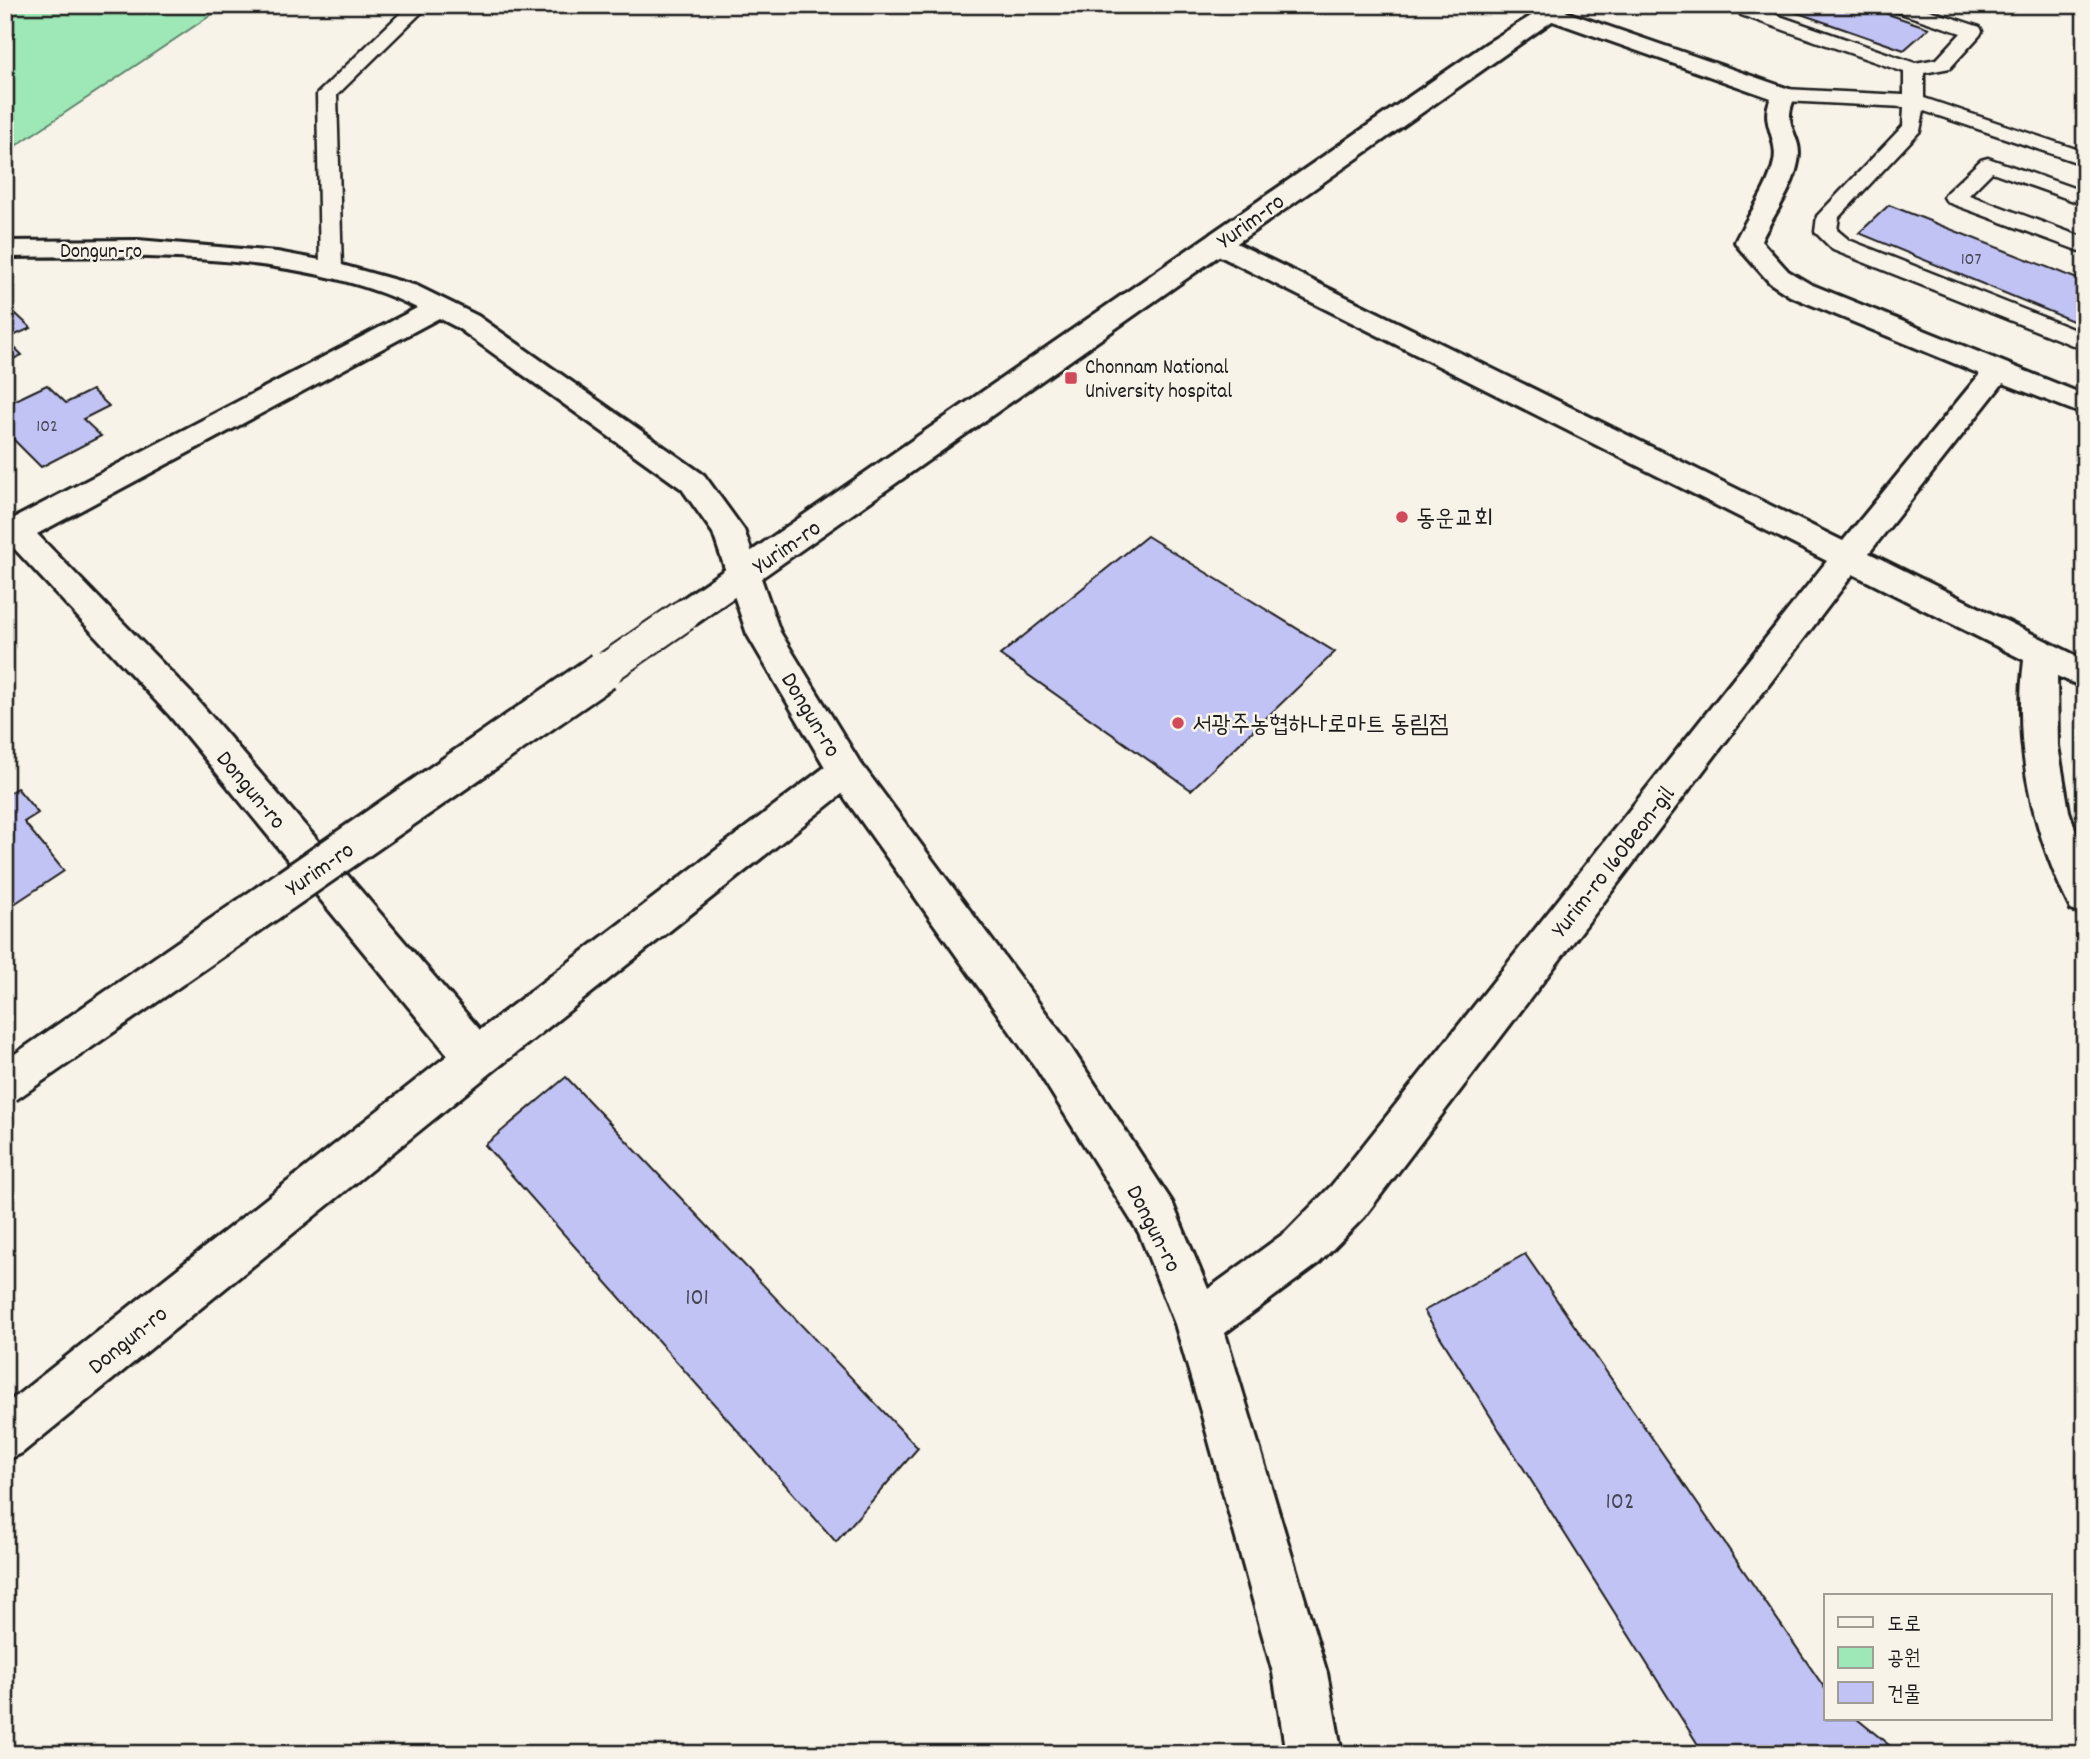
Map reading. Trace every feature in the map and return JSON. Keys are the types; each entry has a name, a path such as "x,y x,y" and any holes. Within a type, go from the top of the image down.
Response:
{"street":[{"path":"1558,9 1784,95 1776,109 1775,120 1788,156 1781,178 1748,242 1779,277 1800,290 2085,406"},
{"name":"Yurim-ro","path":"5,1084 744,574 1495,48 1558,9"},
{"path":"1217,244 2085,674"},
{"name":"Dongun-ro","path":"5,249 138,248 277,260 331,270 383,284 441,306 468,322 693,482 728,530 764,634 846,771 1051,1054 1156,1218 1199,1324 1300,1674 1314,1754"},
{"name":"Dongun-ro","path":"441,306 11,534 182,706 477,1058"},
{"name":"Yurim-ro 160beon-gil","path":"1199,1324 1302,1248 1348,1201 1848,557 1997,370"},
{"path":"2042,653 2036,690 2050,816 2072,876 2085,898"},
{"name":"Dongun-ro","path":"5,1436 477,1058 846,771"}],"lane":[{"path":"331,270 327,93 420,5"},
{"path":"1748,11 1914,69 1943,64 1973,31 1895,5"},
{"path":"1914,69 1913,127 1828,216 1826,232 1841,245 2085,343"},
{"path":"1784,95 1914,101 2085,159"},
{"path":"2085,199 1988,164 1955,197 2085,246"}],"green space":[{"path":"5,5 226,5 5,153"}],"building":[{"path":"1775,5 1861,5 1929,28 1904,50"},
{"path":"1889,205 2085,282 2085,326 1859,233"},
{"path":"16,314 31,328 6,339 22,355 5,363 5,318"},
{"path":"47,385 66,403 92,390 109,406 83,419 101,436 41,467 5,431 5,405"},
{"name":"서광주농협하나로마트 동림점","path":"1147,536 1335,652 1191,790 1000,655"},
{"path":"17,788 38,813 24,822 64,871 5,910 5,795"},
{"path":"566,1077 918,1448 836,1542 485,1145"},
{"path":"1525,1254 1824,1687 1824,1720 1858,1720 1900,1754 1704,1754 1424,1311"}],"place":[{"name":"Chonnam National University hospital","path":"1071,378"},
{"name":"동운교회","path":"1402,517"},
{"name":"서광주농협하나로마트 동림점","path":"1178,723"}]}
